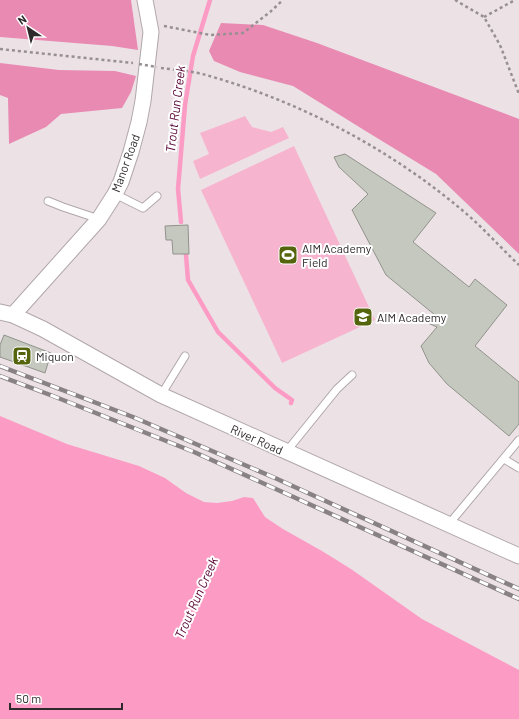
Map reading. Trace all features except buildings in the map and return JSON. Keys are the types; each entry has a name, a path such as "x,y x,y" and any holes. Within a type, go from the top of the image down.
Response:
{"street":[{"name":"Manor Road","path":"6,314 99,219 115,194 126,167 139,122 151,32 145,0"},
{"name":"River Road","path":"6,314 43,329 161,395 519,556"}],"lane":[{"path":"115,194 143,208 157,196"},
{"path":"48,201 99,219"},
{"path":"161,395 185,356"},
{"path":"286,452 352,374"},
{"path":"449,524 519,440"},
{"path":"504,459 519,468"}],"path":[{"path":"150,23 210,35 243,33 283,0"},
{"path":"455,0 484,17 500,45 519,94"},
{"path":"484,17 514,0"},
{"path":"0,49 139,64 205,75 267,95 312,114 390,158 438,191 470,217 519,264"}],"shaded area":[{"path":"0,0 131,0 138,50 112,46 0,37"},
{"path":"221,23 263,25 317,43 519,119 519,254 436,174 293,86 240,72 214,61 209,51"},
{"path":"0,63 59,70 115,71 136,76 131,92 122,108 61,114 46,127 9,144 8,98 0,95"},
{"path":"245,116 252,127 271,132 283,127 289,138 200,179 193,161 209,154 200,133"},
{"name":"AIM Academy Field","path":"294,146 375,320 282,363 201,190"}],"water":[{"path":"0,416 67,444 139,466 165,478 186,493 204,502 217,503 232,501 244,497 253,498 265,517 351,569 422,619 519,670 519,719 0,719"}],"waterway":[{"name":"Trout Run Creek","path":"181,222 178,189 185,105 193,56 210,0"},
{"name":"Trout Run Creek","path":"186,255 188,280 218,332 275,388 292,400 291,403"}],"railway":[{"path":"0,366 133,417 275,478 519,589"},
{"path":"0,376 194,452 519,599"}],"place":[{"name":"AIM Academy Field","path":"288,255"},
{"name":"AIM Academy","path":"363,317"},
{"name":"Miquon","path":"22,356"}]}
